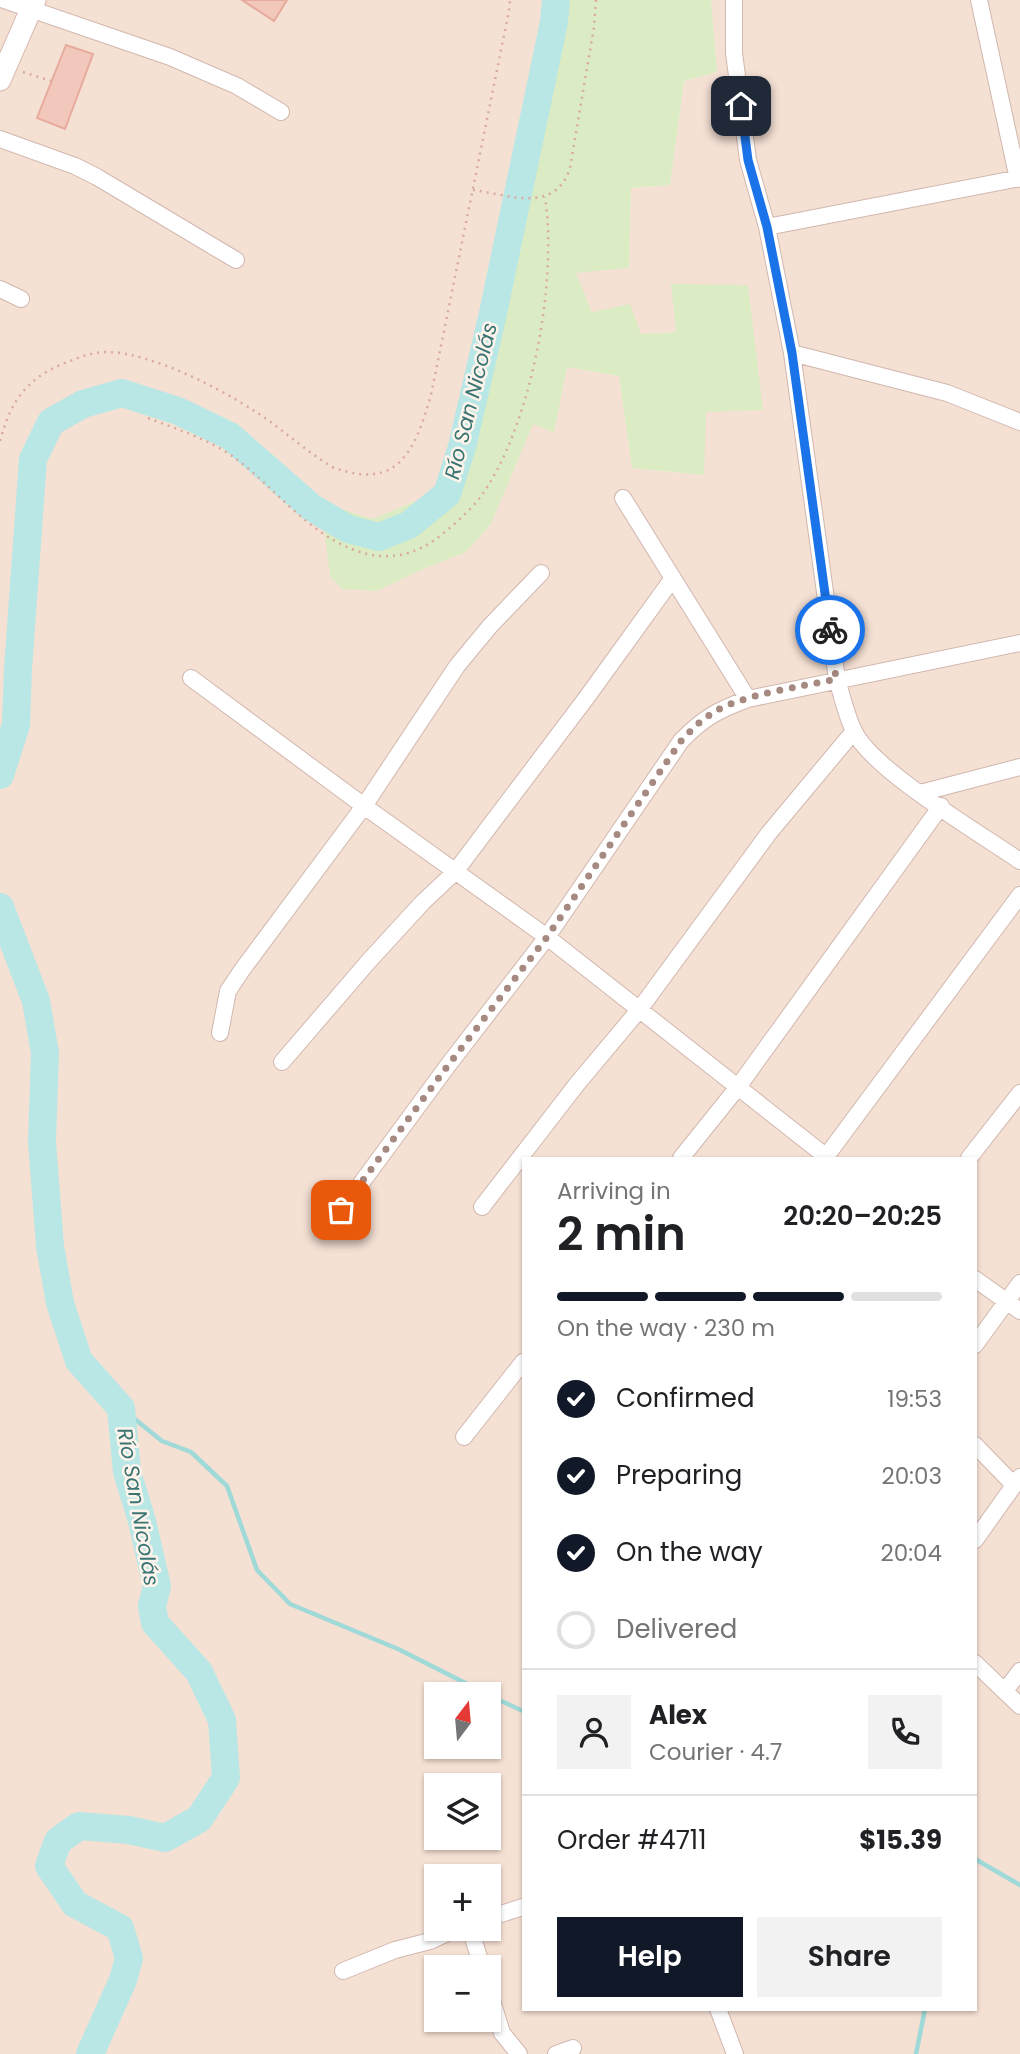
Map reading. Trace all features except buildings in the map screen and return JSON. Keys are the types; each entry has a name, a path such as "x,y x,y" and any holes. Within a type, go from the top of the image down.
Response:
{"street":[{"path":"4,0 33,5 202,70 237,86 281,112"},
{"path":"734,0 734,53 748,160 767,227 792,353 836,679 854,731 871,754 920,793 1020,861"},
{"path":"767,227 1019,179 979,0"},
{"path":"9,75 33,5"},
{"path":"0,139 75,166 97,177 236,260"},
{"path":"0,289 21,299"},
{"path":"792,353 947,393 1020,422"},
{"path":"623,498 748,699"},
{"path":"220,1033 228,991 364,806 457,666 490,626 541,573"},
{"path":"282,1062 405,922 455,872 673,578"},
{"path":"326,1231 547,937 681,741 696,724 716,710 748,699 1020,643"},
{"path":"191,678 547,937 825,1157"},
{"path":"481,1207 639,1010 769,833 854,731"},
{"path":"920,793 1020,766"},
{"path":"682,1157 738,1087 941,806"},
{"path":"827,1157 1020,895"},
{"path":"970,1157 1020,1093"},
{"path":"977,1280 1020,1311"},
{"path":"977,1342 1020,1283"},
{"path":"464,1437 522,1363"},
{"path":"977,1448 1017,1481 977,1537"},
{"path":"977,1665 1020,1706"},
{"path":"1005,1691 1020,1671"},
{"path":"501,1914 522,1907"},
{"path":"343,1971 395,1950 430,1941"},
{"path":"719,2011 735,2054"},
{"path":"501,2030 519,2054"},
{"path":"556,2054 573,2048"}],"path":[{"path":"0,441 7,415 23,390 51,369 79,357 106,352 140,357 175,370 238,401 332,467 360,476 382,473 406,454 425,416 510,0"},
{"path":"472,190 528,198 545,197 561,187 570,168 594,27 596,0"},
{"path":"9,75 51,81"},
{"path":"148,418 211,442 239,461 320,531 351,549 383,557 406,555 430,545 478,499 496,471 514,431 531,372 545,299 549,234 545,197"}],"shaded area":[{"path":"0,0 553,0 505,266 454,485 372,519 321,503 421,570 466,552 491,524 533,423 554,432 567,367 619,376 632,468 704,475 672,284 676,332 641,334 592,312 575,272 629,268 631,188 670,185 684,81 717,72 711,0 1020,0 1020,2054 0,2054"}],"green space":[{"path":"553,0 711,0 717,72 684,81 670,185 631,188 629,268 576,273 592,312 630,304 641,334 676,332 671,284 748,285 763,410 706,412 704,475 632,468 619,376 567,367 554,433 533,424 491,524 466,552 377,591 342,589 330,576 321,502 372,519 454,485 505,266"}],"waterway":[{"name":"Río San Nicolás","path":"0,775 16,725 33,459 51,422 83,404 122,393 178,411 230,436 311,507 348,529 379,537 409,525 447,494 462,447 493,313 554,22 556,0"},
{"name":"Río San Nicolás","path":"0,907 36,1001 45,1053 42,1142 50,1246 60,1303 79,1361 121,1408 127,1472 157,1586 152,1606 155,1623 199,1672 222,1720 226,1778 199,1819 165,1838 129,1830 79,1826 58,1841 49,1866 75,1904 120,1928 129,1958 123,1980 90,2054"},
{"path":"121,1408 162,1441 191,1452 227,1486 257,1570 290,1604 398,1649 463,1682"},
{"path":"501,1701 522,1711"},
{"path":"977,1860 1020,1885"},
{"path":"916,2054 925,2011"}],"way so far":[{"path":"341,1210 547,937 681,741 696,724 716,710 748,699 836,679 830,630"}],"route":[{"path":"741,106 748,160 767,227 792,353 830,630"}]}
